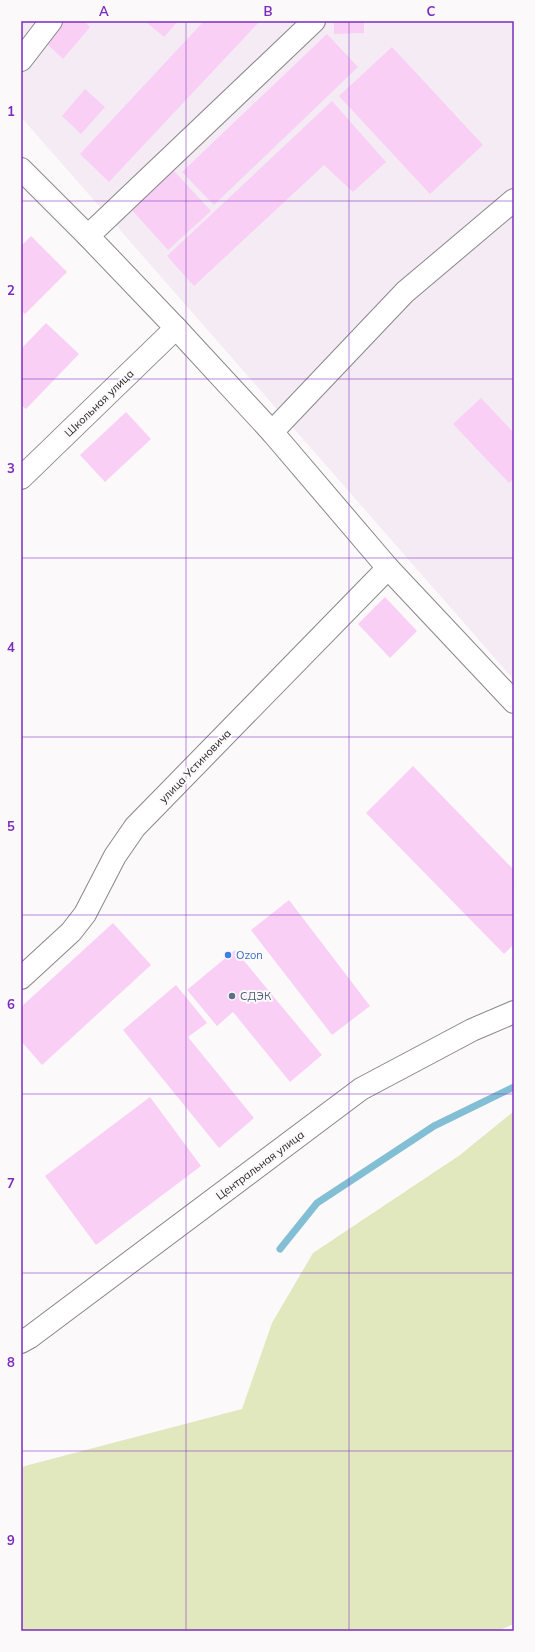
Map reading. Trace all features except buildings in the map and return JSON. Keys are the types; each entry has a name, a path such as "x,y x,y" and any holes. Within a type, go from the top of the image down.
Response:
{"street":[{"path":"21,60 51,21"},
{"path":"88,236 314,21"},
{"path":"21,169 88,236 176,328 272,432 388,568 514,702"},
{"path":"272,432 405,292 514,200"},
{"name":"Школьная улица","path":"21,478 176,328"},
{"name":"улица Устиновича","path":"21,978 71,932 85,914 115,856 135,827 388,568"},
{"name":"Центральная улица","path":"21,1342 361,1089 472,1030 514,1012"}],"shaded area":[{"path":"21,21 514,21 514,680 21,117"}],"green space":[{"path":"514,1111 514,1624 497,1631 21,1631 21,1467 242,1409 272,1323 313,1253 460,1155"}],"waterway":[{"path":"280,1249 317,1203 434,1126 514,1087"}],"place":[{"name":"Ozon","path":"228,955"},
{"name":"СДЭК","path":"232,996"}]}
